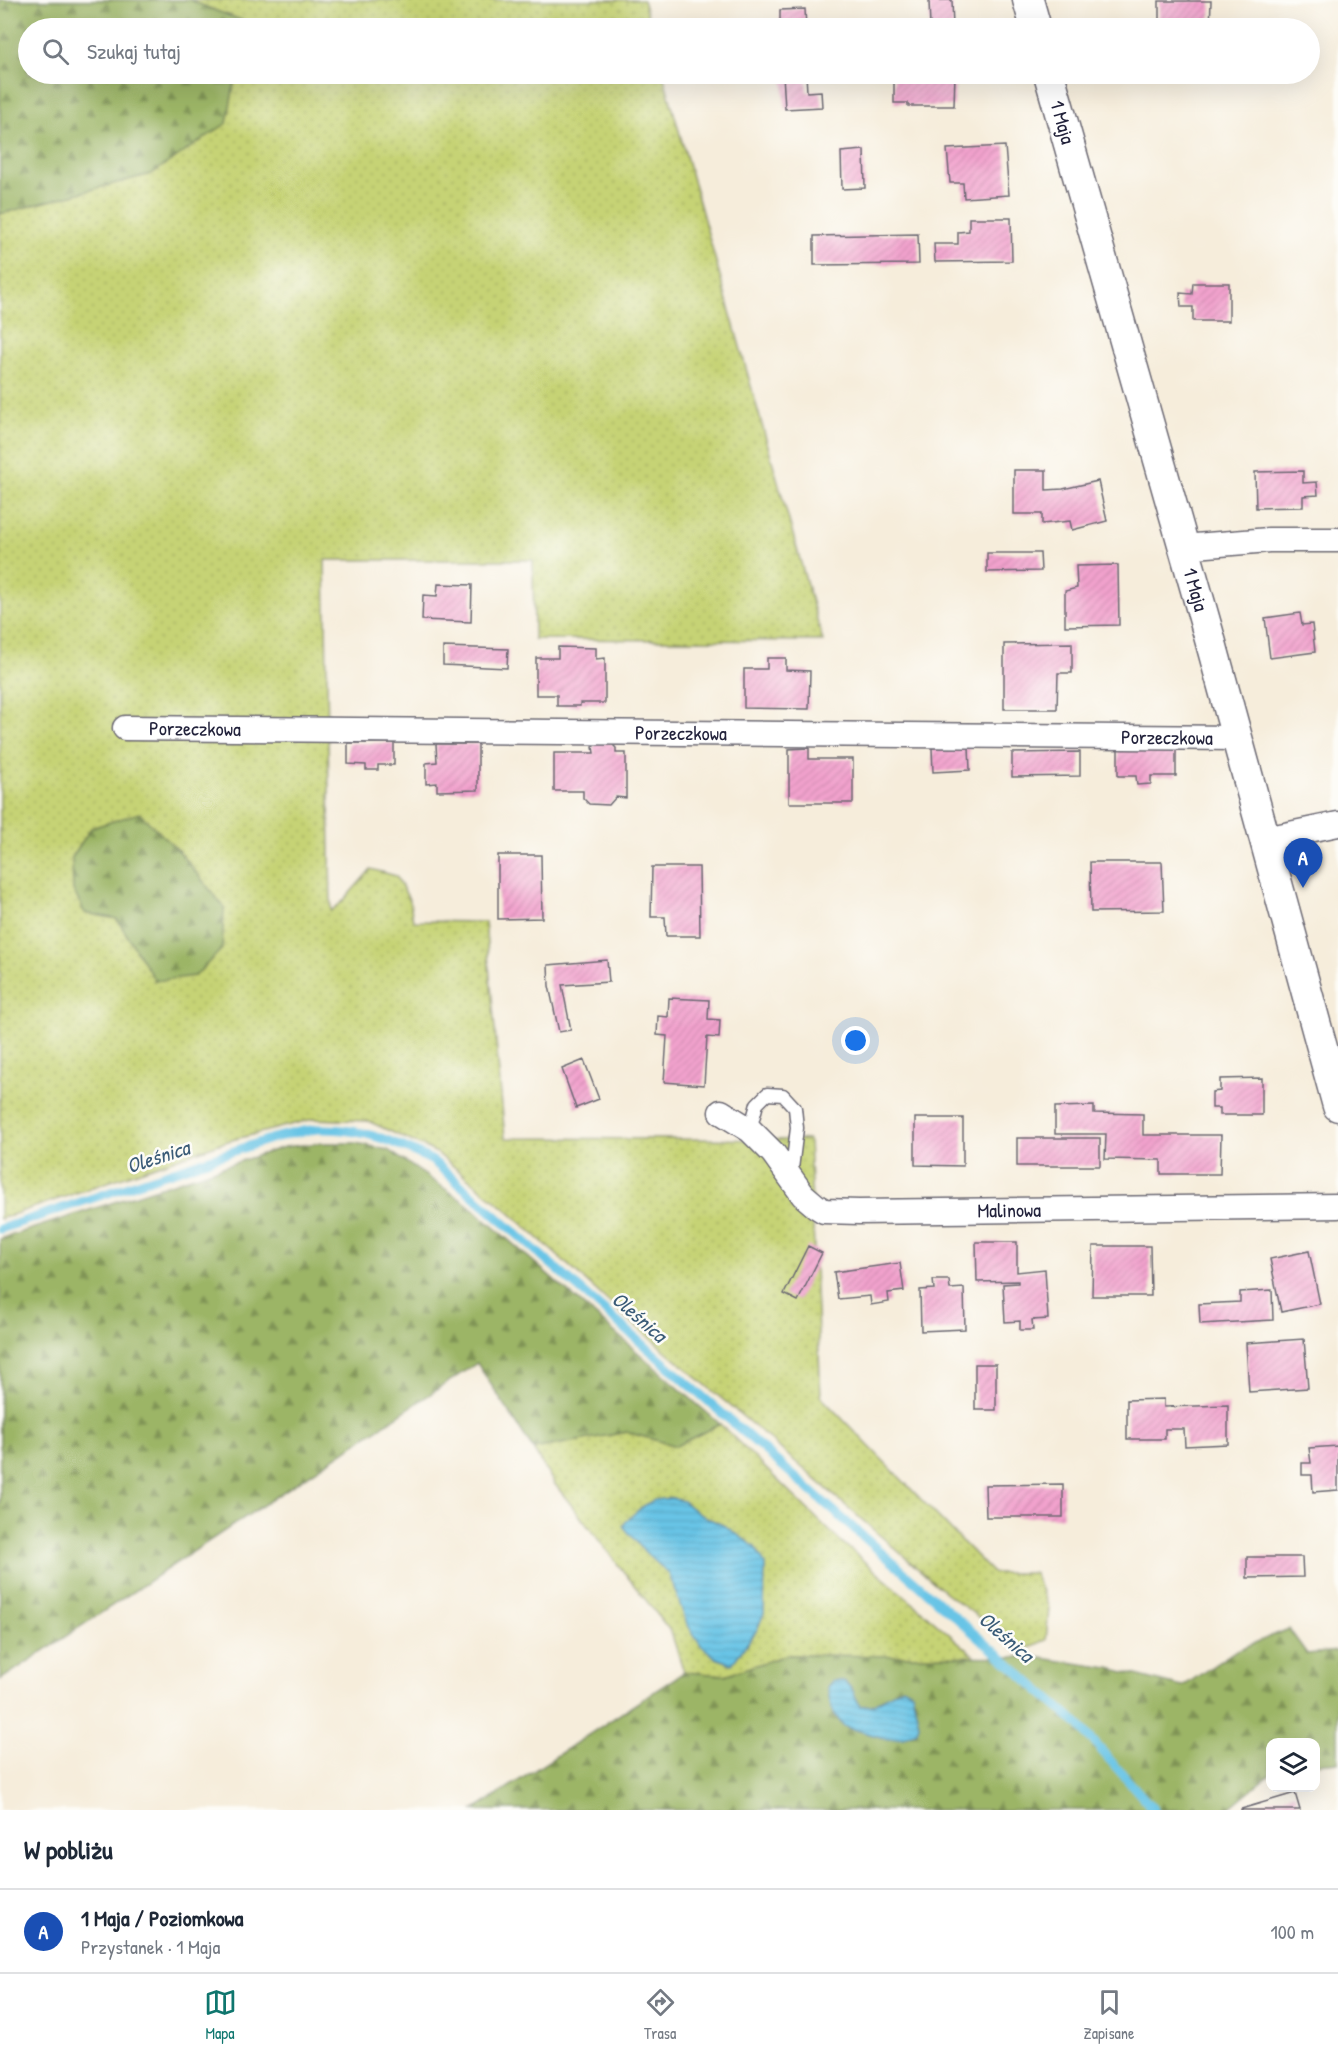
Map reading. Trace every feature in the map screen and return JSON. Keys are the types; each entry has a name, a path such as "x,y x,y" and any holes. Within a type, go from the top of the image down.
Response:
{"street":[{"path":"1028,0 1033,18"},
{"name":"1 Maja","path":"1051,84 1184,548 1338,1106"},
{"path":"1184,548 1269,540 1338,540"},
{"name":"Porzeczkowa","path":"124,728 1237,738"},
{"path":"1265,839 1338,824"},
{"name":"Malinowa","path":"721,1112 750,1130 773,1153 803,1195 824,1210 859,1212 1338,1206"}],"lane":[{"path":"750,1130 757,1104 767,1094 783,1095 795,1108 797,1128 791,1178"}],"green space":[{"path":"0,0 643,0 648,18 18,18 18,84 666,84 823,641 534,639 533,560 325,560 331,911 371,869 396,876 410,901 413,921 485,922 505,1138 809,1140 821,1397 993,1573 1034,1573 1049,1608 1046,1640 1023,1650 946,1593 629,1320 507,1210 437,1153 368,1121 313,1119 228,1141 0,1219"},
{"path":"0,0 191,0 235,18 18,18 18,84 234,84 227,123 151,174 0,214"},
{"path":"139,813 178,850 224,907 222,949 195,976 155,981 117,919 85,913 73,890 72,857 91,828"},
{"path":"320,1143 356,1143 388,1150 466,1203 720,1424 676,1446 627,1432 533,1449 477,1363 0,1680 0,1239 284,1147"},
{"path":"720,1424 838,1539 976,1657 787,1655 725,1675 684,1672 671,1632 554,1483 533,1449 627,1432 676,1446"},
{"path":"1289,1629 1307,1654 1338,1651 1338,1762 1320,1764 1320,1738 1266,1738 1266,1777 1229,1810 474,1810 684,1672 725,1675 787,1655 1034,1657 1109,1668 1182,1687 1235,1651"}],"water":[{"path":"671,1498 683,1501 699,1514 725,1526 755,1547 765,1564 764,1613 757,1630 732,1664 716,1658 701,1645 687,1624 669,1574 644,1551 623,1526 652,1501"},
{"path":"832,1681 844,1681 852,1689 860,1706 872,1705 903,1687 912,1692 919,1724 917,1731 903,1738 887,1739 843,1726 832,1710 827,1687"}],"building":[{"path":"929,0 952,0 953,18 930,18"},
{"path":"1159,1 1211,1 1210,18 1159,18"},
{"path":"805,9 805,18 780,18 780,10"},
{"path":"784,84 807,84 807,92 821,91 822,107 785,109"},
{"path":"894,84 955,84 954,106 908,106 908,103 894,103"},
{"path":"1005,146 1009,195 964,198 963,183 950,183 947,149"},
{"path":"864,150 865,188 842,189 841,152"},
{"path":"969,218 1011,218 1012,261 935,262 934,244 958,244 958,232 969,231"},
{"path":"918,234 919,264 814,265 814,236"},
{"path":"1193,283 1229,283 1229,321 1193,321 1193,307 1181,307 1180,293 1192,294"},
{"path":"1014,470 1046,470 1046,490 1063,489 1098,481 1107,521 1072,530 1070,521 1042,524 1042,514 1014,514"},
{"path":"1303,471 1303,483 1317,482 1318,495 1303,496 1303,507 1256,508 1255,472"},
{"path":"987,553 1040,553 1041,571 987,572"},
{"path":"1118,565 1119,625 1065,626 1065,591 1077,588 1076,566"},
{"path":"438,584 472,585 471,622 422,620 423,595 437,596"},
{"path":"1300,613 1302,625 1312,624 1315,652 1270,658 1265,618"},
{"path":"1072,643 1072,673 1058,673 1057,709 1004,709 1004,644"},
{"path":"443,647 508,649 507,668 443,665"},
{"path":"558,647 596,648 596,659 605,658 605,703 557,706 557,695 536,695 536,658 558,658"},
{"path":"767,658 786,658 786,670 810,671 809,709 744,708 744,669 767,669"},
{"path":"598,742 610,742 616,748 616,753 626,753 626,798 616,797 609,805 589,804 583,798 583,791 554,791 554,753 594,753 593,747"},
{"path":"348,743 394,743 394,765 378,765 378,770 366,770 366,765 348,764"},
{"path":"436,744 478,744 478,790 437,791 437,783 426,784 426,763 437,762"},
{"path":"969,747 970,770 933,772 932,748"},
{"path":"809,748 809,759 853,759 853,803 789,803 789,749"},
{"path":"1176,748 1176,776 1151,776 1151,784 1137,785 1136,776 1118,776 1118,749"},
{"path":"1080,752 1080,776 1012,777 1012,753"},
{"path":"498,855 541,855 542,918 498,919"},
{"path":"1090,862 1162,862 1164,911 1091,912"},
{"path":"652,867 699,867 700,936 666,936 665,917 651,917"},
{"path":"607,960 609,982 562,985 571,1030 559,1032 549,986 548,965"},
{"path":"669,998 709,1000 708,1019 720,1020 719,1038 707,1037 704,1085 664,1082 667,1036 657,1035 658,1016 668,1017"},
{"path":"584,1060 599,1099 576,1108 562,1069"},
{"path":"1262,1078 1262,1115 1220,1115 1220,1108 1212,1108 1212,1092 1220,1091 1220,1079"},
{"path":"1094,1106 1094,1113 1143,1114 1143,1135 1221,1135 1220,1174 1161,1174 1161,1160 1105,1159 1106,1134 1055,1134 1055,1107"},
{"path":"915,1118 963,1118 963,1166 915,1165"},
{"path":"1017,1138 1100,1138 1100,1166 1017,1166"},
{"path":"976,1242 1017,1242 1017,1272 1045,1269 1048,1319 1032,1320 1033,1330 1020,1330 1020,1321 1005,1322 1003,1284 1018,1283 1018,1281 977,1282"},
{"path":"808,1246 822,1253 798,1301 784,1294"},
{"path":"1093,1246 1150,1246 1151,1296 1092,1296"},
{"path":"1309,1251 1320,1304 1281,1312 1270,1259"},
{"path":"900,1263 904,1291 888,1293 889,1302 871,1305 870,1296 838,1299 834,1272"},
{"path":"933,1280 949,1280 950,1289 964,1288 965,1329 921,1331 920,1290 934,1289"},
{"path":"1272,1290 1273,1320 1200,1324 1199,1304 1240,1302 1240,1292"},
{"path":"1304,1339 1308,1388 1249,1392 1246,1343"},
{"path":"975,1364 996,1364 996,1410 975,1410"},
{"path":"1164,1399 1164,1407 1228,1405 1228,1444 1185,1446 1184,1429 1165,1429 1165,1439 1127,1439 1127,1400"},
{"path":"1338,1446 1338,1490 1313,1492 1312,1475 1302,1475 1302,1463 1311,1463 1309,1448"},
{"path":"1063,1484 1063,1517 986,1517 985,1485"},
{"path":"1247,1557 1302,1557 1303,1577 1247,1578"},
{"path":"1295,1793 1300,1810 1241,1810 1241,1809"}],"waterway":[{"name":"Oleśnica","path":"0,1229 273,1138 307,1130 335,1129 364,1133 405,1147 433,1161 1079,1725 1154,1810"}],"place":[{"name":"1 Maja / Poziomkowa","path":"1303,888"}]}
